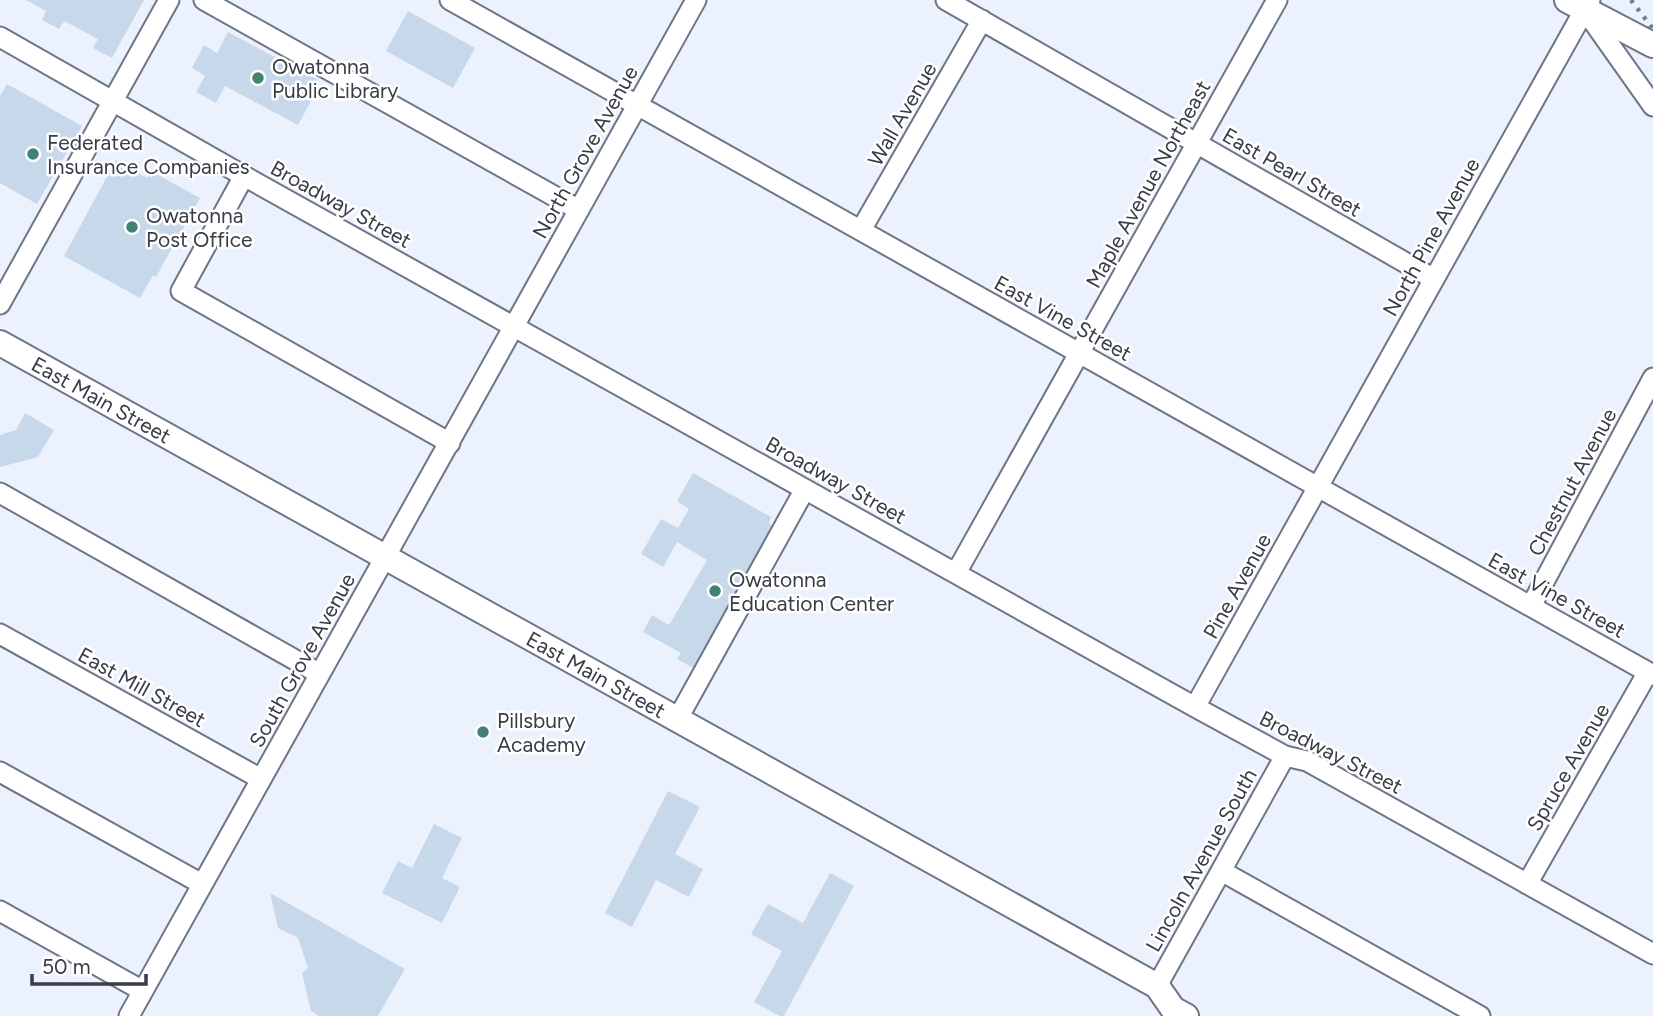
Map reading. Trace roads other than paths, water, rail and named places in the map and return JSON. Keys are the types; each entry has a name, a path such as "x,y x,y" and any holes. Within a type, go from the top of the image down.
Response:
{"main road":[{"path":"1580,3 1653,45"},
{"name":"East Main Street","path":"0,343 1157,986 1176,1014"}],"street":[{"path":"0,304 169,0"},
{"path":"204,0 579,209"},
{"name":"East Vine Street","path":"450,0 1650,674"},
{"name":"North Grove Avenue","path":"514,326 696,0"},
{"name":"East Pearl Street","path":"946,0 1434,279"},
{"name":"Maple Avenue Northeast","path":"956,573 1277,0"},
{"path":"1580,3 1653,106"},
{"name":"North Pine Avenue","path":"1318,487 1434,279 1580,3"},
{"name":"Wall Avenue","path":"861,230 982,20"},
{"name":"Broadway Street","path":"0,37 1285,757 1307,761 1653,954"},
{"path":"244,176 181,291 450,443"},
{"name":"South Grove Avenue","path":"128,1016 514,326"},
{"name":"Chestnut Avenue","path":"1531,606 1653,378"},
{"name":"Pine Avenue","path":"1195,707 1318,487"},
{"path":"677,720 805,489"},
{"path":"0,493 320,674"},
{"name":"East Mill Street","path":"0,634 261,779"},
{"name":"Spruce Avenue","path":"1527,884 1650,674"},
{"name":"Lincoln Avenue South","path":"1157,986 1285,757"},
{"path":"0,772 202,884"},
{"path":"1223,872 1480,1016"},
{"path":"0,911 143,991"}],"railway":[{"path":"1631,0 1653,29"}],"place":[{"name":"Owatonna Public Library","path":"258,78"},
{"name":"Federated Insurance Companies","path":"33,154"},
{"name":"Owatonna Post Office","path":"132,227"},
{"name":"Owatonna Education Center","path":"715,591"},
{"name":"Pillsbury Academy","path":"483,732"}]}
